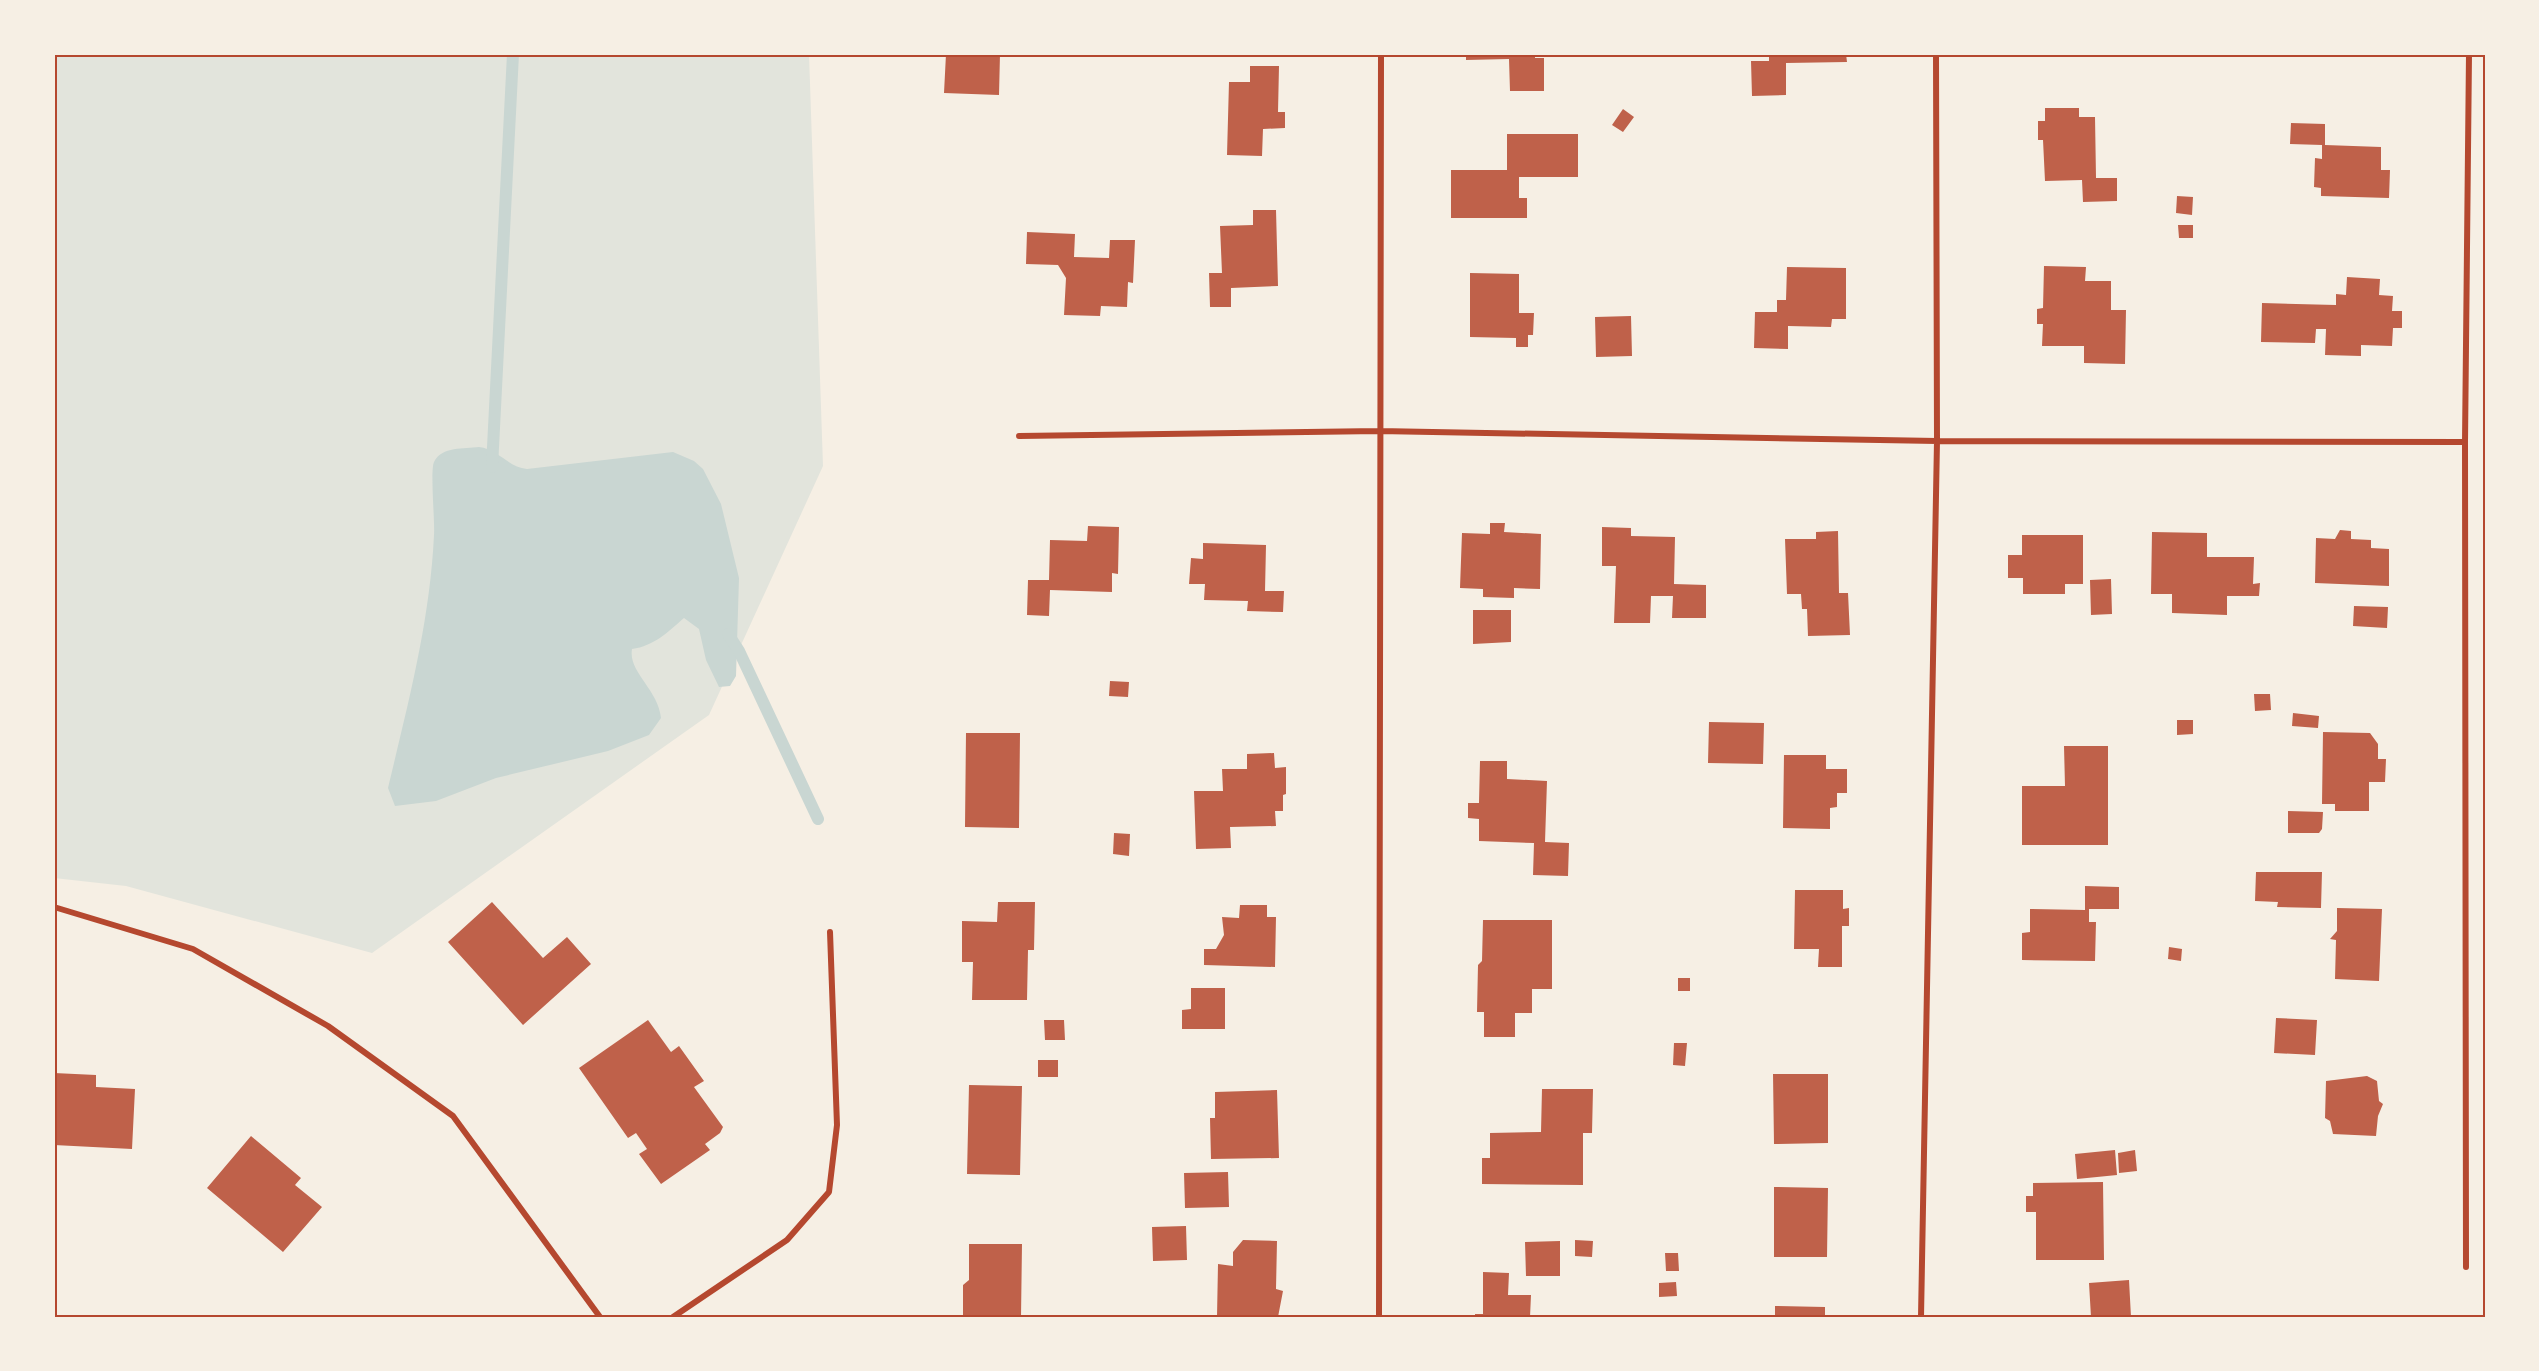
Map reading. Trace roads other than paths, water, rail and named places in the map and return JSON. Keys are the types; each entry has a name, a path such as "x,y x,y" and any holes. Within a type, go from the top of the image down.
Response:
{"street":[{"path":"1379,1317 1381,54"},
{"path":"1921,1317 1937,441 1936,54"},
{"path":"2466,1267 2465,442 2469,54"},
{"path":"1020,436 1379,431 1937,441 2465,442"},
{"path":"54,908 193,949 328,1026 453,1116 600,1317"},
{"path":"673,1317 787,1240 829,1192 837,1125 830,932"}],"waterway":[{"path":"492,467 513,54"},
{"path":"728,634 739,651 818,819"}]}
